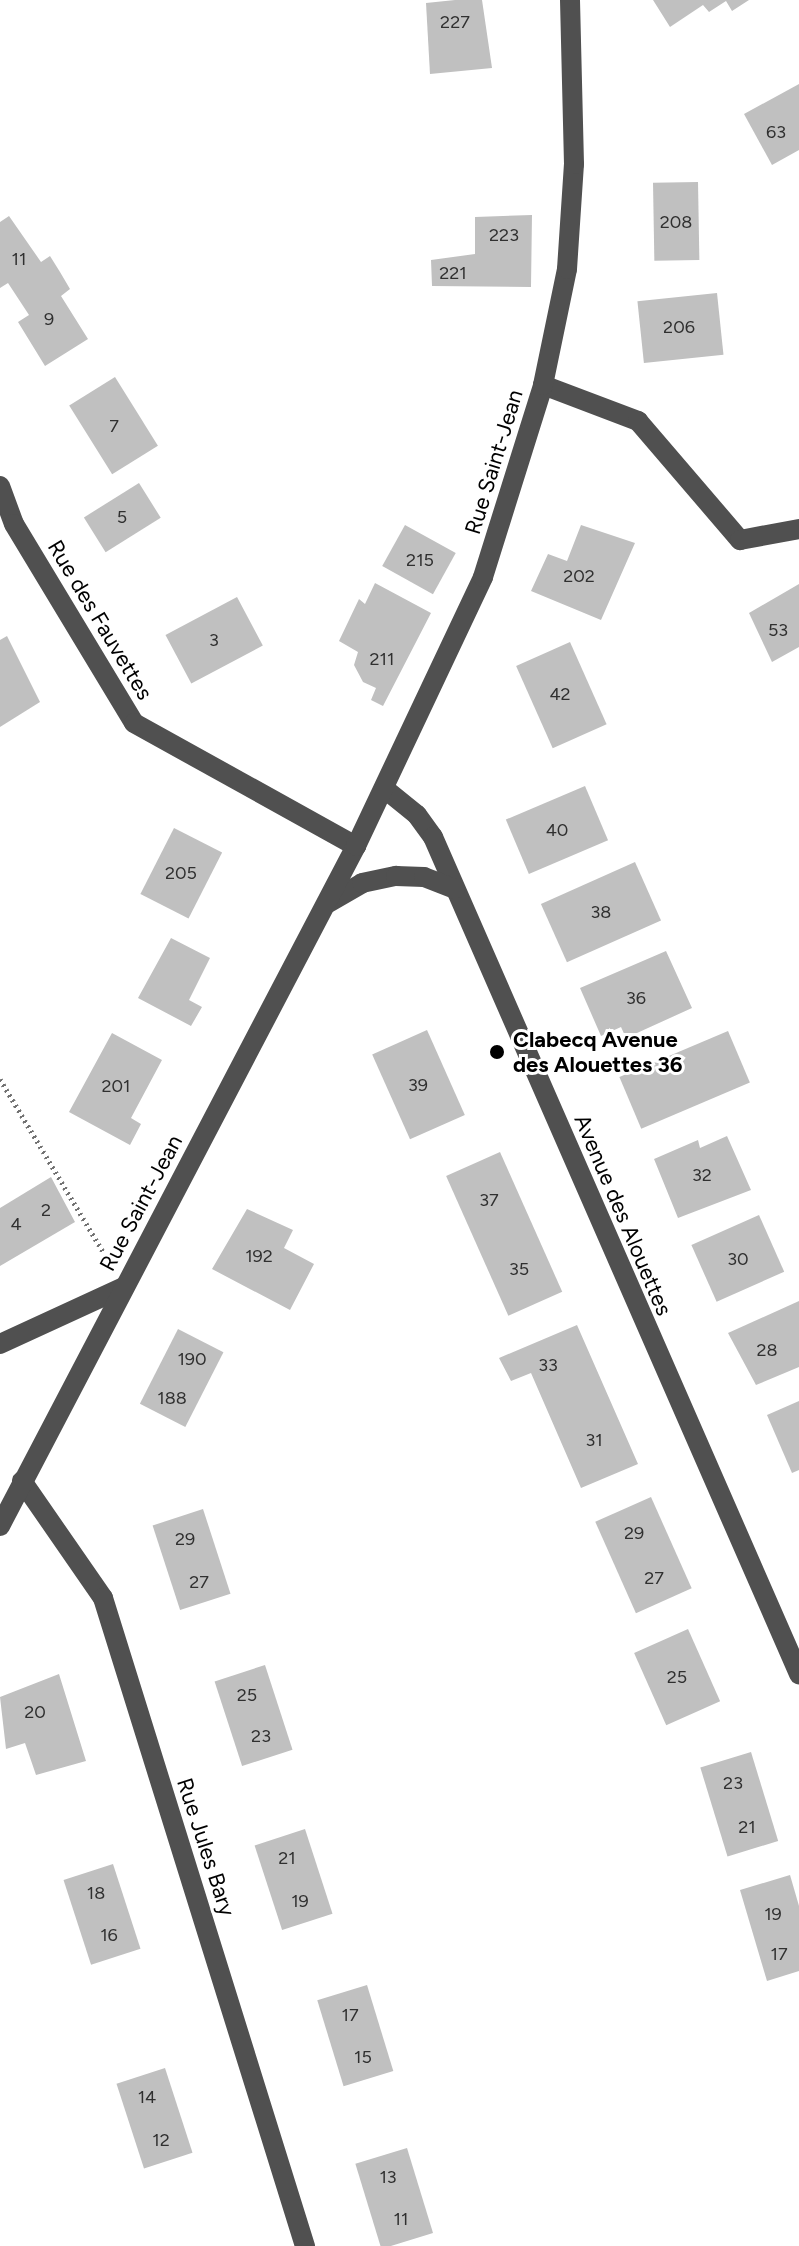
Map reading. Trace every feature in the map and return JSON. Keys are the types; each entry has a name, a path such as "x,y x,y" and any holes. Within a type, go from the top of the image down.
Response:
{"street":[{"name":"Rue Saint-Jean","path":"0,1526 327,904 385,789 483,577 543,385 567,269 574,164 570,0"},
{"path":"543,385 638,421 740,540 799,529"},
{"name":"Rue des Fauvettes","path":"0,486 14,524 134,723 356,846"},
{"name":"Avenue des Alouettes","path":"385,789 417,815 433,837 799,1674"},
{"path":"327,904 362,883 396,876 424,877 455,889"},
{"path":"0,1344 124,1287"},
{"name":"Rue Jules Bary","path":"22,1481 103,1598 305,2246"}],"path":[{"path":"0,1079 124,1287"}],"building":[{"path":"482,0 492,68 430,74 426,3"},
{"path":"653,0 749,0 732,11 726,1 709,12 703,5 670,27"},
{"path":"799,84 799,150 772,165 744,114"},
{"path":"698,182 699,260 654,261 653,183"},
{"path":"532,215 531,287 432,286 431,260 475,254 475,217"},
{"path":"9,216 41,262 50,256 70,289 61,296 88,339 45,366 18,322 29,315 8,283 0,288 0,222"},
{"path":"717,293 723,355 644,363 637,301"},
{"path":"115,377 158,446 112,474 69,406"},
{"path":"139,483 161,518 106,552 84,517"},
{"path":"405,525 456,553 433,594 382,566"},
{"path":"581,525 635,543 601,620 531,591 548,554 567,561"},
{"path":"375,583 431,613 383,706 371,700 376,688 363,682 354,665 358,652 339,641 359,599 365,604"},
{"path":"799,584 799,647 772,662 749,613"},
{"path":"237,597 263,646 191,684 165,635"},
{"path":"7,636 40,702 0,727 0,640"},
{"path":"570,642 607,724 553,748 516,666"},
{"path":"585,786 608,840 529,874 506,820"},
{"path":"174,828 222,853 189,918 140,894"},
{"path":"635,862 661,920 567,962 541,904"},
{"path":"171,938 210,958 189,1000 202,1007 191,1026 138,998"},
{"path":"666,951 692,1008 626,1038 621,1027 601,1036 580,988"},
{"path":"427,1030 465,1115 410,1139 372,1054"},
{"path":"728,1031 750,1083 641,1129 619,1077"},
{"path":"112,1033 162,1060 131,1118 141,1124 130,1145 69,1112"},
{"path":"727,1136 751,1190 678,1218 654,1159 698,1140 700,1148"},
{"path":"500,1152 562,1292 508,1316 446,1176"},
{"path":"51,1177 75,1222 0,1266 0,1208"},
{"path":"247,1209 293,1230 284,1248 314,1264 290,1310 212,1269"},
{"path":"759,1215 784,1272 717,1302 691,1245"},
{"path":"799,1301 799,1367 756,1385 728,1333"},
{"path":"577,1325 638,1464 581,1488 531,1373 511,1381 499,1358"},
{"path":"178,1329 223,1352 185,1427 140,1404"},
{"path":"799,1401 799,1470 792,1473 767,1415"},
{"path":"651,1497 692,1588 636,1613 595,1522"},
{"path":"203,1509 231,1594 180,1610 153,1525"},
{"path":"688,1629 720,1701 666,1725 634,1653"},
{"path":"265,1665 293,1750 242,1766 215,1681"},
{"path":"59,1674 86,1761 36,1775 25,1743 6,1749 0,1697"},
{"path":"751,1752 778,1841 728,1856 700,1767"},
{"path":"305,1829 333,1914 282,1930 255,1845"},
{"path":"113,1864 141,1949 91,1965 64,1880"},
{"path":"790,1875 799,1906 799,1971 767,1981 740,1890"},
{"path":"367,1985 393,2071 344,2086 317,2000"},
{"path":"165,2068 193,2153 144,2168 116,2084"},
{"path":"407,2148 433,2233 391,2246 380,2246 355,2164"}],"place":[{"name":"Clabecq Avenue des Alouettes 36","path":"497,1052"}]}
